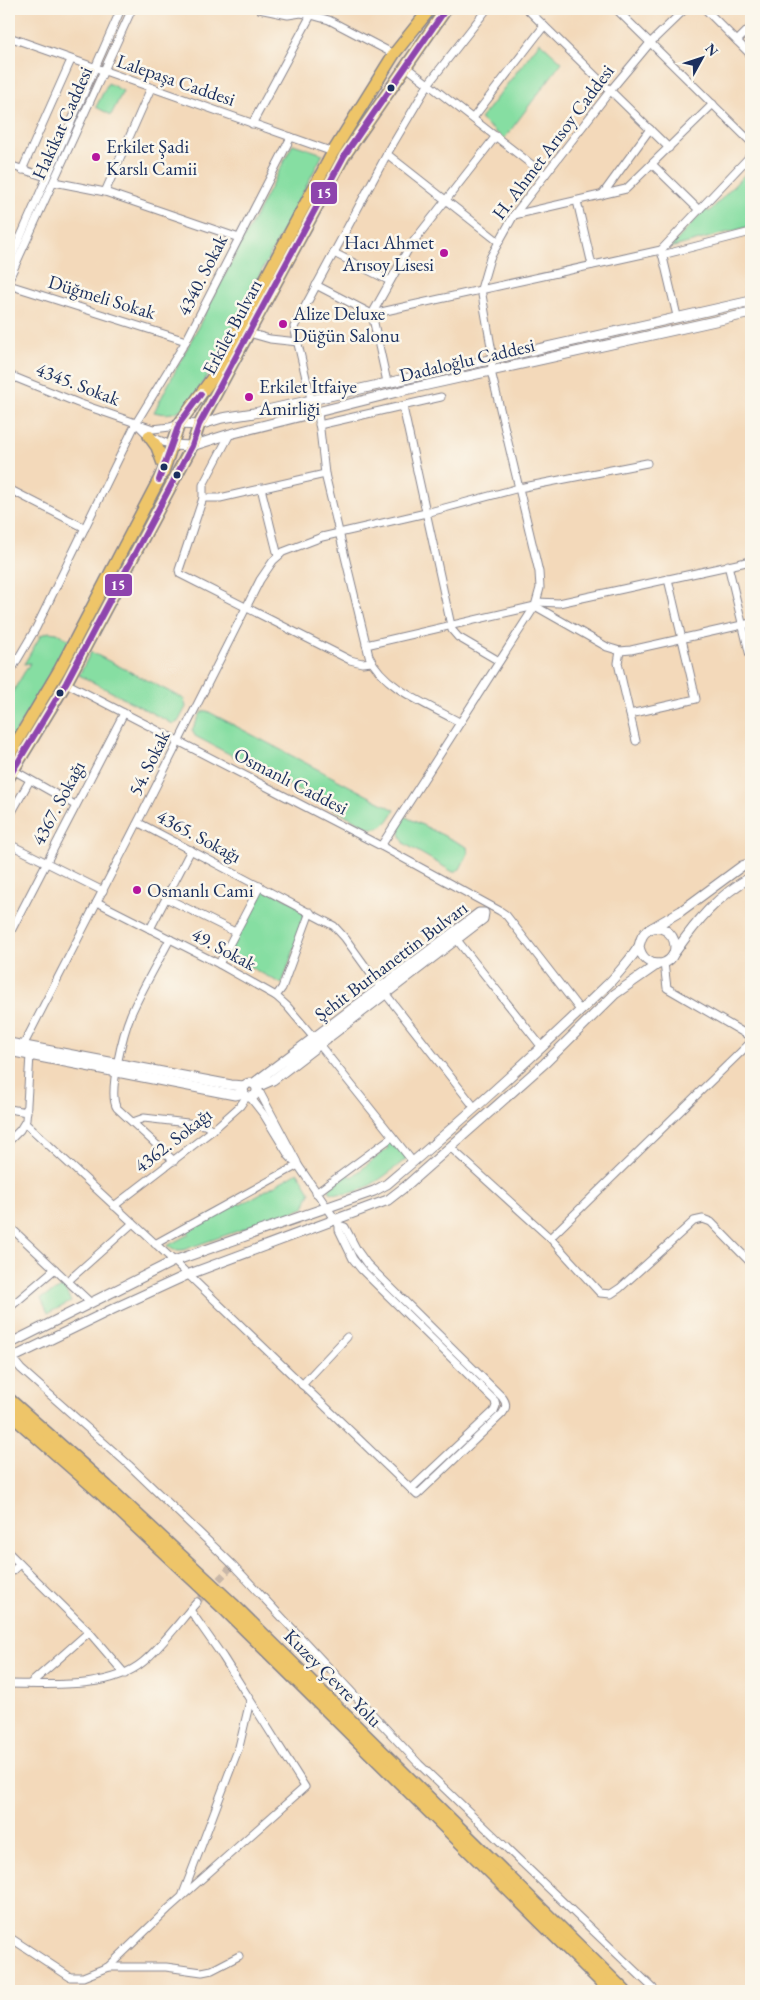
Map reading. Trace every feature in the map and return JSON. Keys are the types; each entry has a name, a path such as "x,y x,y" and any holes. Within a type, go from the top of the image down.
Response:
{"main road":[{"path":"418,9 418,24"},
{"name":"Erkilet Bulvarı","path":"9,755 60,669 163,472 179,424 213,378 333,152 394,54 430,9"},
{"name":"Erkilet Bulvarı","path":"11,774 66,683 192,446 199,425 344,156 446,9"},
{"path":"149,436 157,448 164,466"},
{"name":"Kuzey Çevre Yolu","path":"9,1399 107,1486 233,1604 625,1991"},
{"name":"Kuzey Çevre Yolu","path":"9,1413 99,1492 227,1612 610,1991"}],"street":[{"name":"Hakikat Caddesi","path":"9,279 54,182 99,70 121,9"},
{"name":"Hakikat Caddesi","path":"9,263 46,177 99,70 132,9"},
{"path":"259,9 297,11 329,20 394,54"},
{"path":"311,399 294,327 386,154 429,83 487,9"},
{"path":"527,9 669,148"},
{"path":"616,9 751,142"},
{"name":"H. Ahmet Arısoy Caddesi","path":"491,371 493,358 481,289 490,258 514,215 610,90 650,43 685,9"},
{"path":"706,9 751,55"},
{"path":"252,124 311,15"},
{"path":"473,118 544,26"},
{"path":"737,41 751,27"},
{"name":"Lalepaşa Caddesi","path":"9,37 333,152"},
{"path":"22,170 71,60"},
{"path":"405,66 545,175"},
{"path":"105,192 151,88"},
{"path":"514,215 626,189 713,104"},
{"path":"602,195 650,129"},
{"path":"387,382 372,314 410,246 496,136"},
{"name":"4340. Sokak","path":"9,674 36,628 136,423 186,341 291,137"},
{"path":"386,154 499,242"},
{"path":"661,253 751,155"},
{"path":"652,164 699,210"},
{"path":"9,165 46,177"},
{"path":"54,182 105,192 239,238"},
{"path":"577,201 592,265"},
{"path":"316,285 372,314 751,232"},
{"path":"334,253 390,281"},
{"path":"661,253 677,316"},
{"name":"Düğmeli Sokak","path":"9,285 186,341"},
{"name":"Dadaloğlu Caddesi","path":"179,424 199,425 677,316 751,301"},
{"name":"Dadaloğlu Caddesi","path":"192,446 230,434 318,412 751,313"},
{"path":"249,333 270,339 298,342"},
{"path":"380,846 536,604 540,588 539,572 491,371"},
{"name":"4345. Sokak","path":"9,375 78,403 153,428 170,427 179,424"},
{"path":"319,425 441,397"},
{"path":"403,407 451,625 458,637 499,661"},
{"path":"318,412 325,474 366,645 372,662 380,674 392,684 459,722"},
{"name":"4345. Sokak","path":"136,423 149,436 172,445"},
{"path":"230,434 203,485 203,498 179,572 182,576 350,660 362,663 372,662"},
{"path":"172,445 192,446"},
{"name":"54. Sokak","path":"23,1046 139,823 178,741 246,608 265,572 278,556 288,549 339,533 426,513 519,488 647,462"},
{"path":"203,498 220,498 325,474"},
{"path":"9,488 85,528"},
{"path":"261,488 278,556"},
{"path":"366,645 536,604 558,603 751,561"},
{"path":"728,565 751,660"},
{"path":"630,714 696,699 668,579"},
{"path":"536,604 607,647 620,651 751,623"},
{"path":"620,651 618,663 636,741"},
{"name":"Osmanlı Caddesi","path":"66,683 380,846 488,910 506,915 580,1010"},
{"name":"4367. Sokağı","path":"9,935 45,862 124,713"},
{"path":"11,774 30,780 75,805"},
{"path":"9,817 30,780"},
{"name":"4365. Sokağı","path":"139,823 310,912 339,932 475,1108"},
{"path":"9,844 102,891"},
{"path":"150,929 191,850"},
{"path":"9,1344 174,1261 374,1192 387,1184 475,1108 607,986 638,946 642,935 681,911 742,866 751,863"},
{"path":"656,1991 413,1757 233,1565 129,1465 10,1358 187,1275 337,1222 394,1196 545,1063 615,994 673,955 710,907 734,886 751,876"},
{"path":"218,964 260,886"},
{"path":"166,898 235,932"},
{"name":"49. Sokak","path":"97,902 276,996 287,1006 413,1162"},
{"name":"Şehit Burhanettin Bulvarı","path":"251,1090 273,1080 316,1042 484,920 488,910"},
{"name":"Şehit Burhanettin Bulvarı","path":"384,992 479,913 488,910"},
{"path":"276,996 282,988 310,912"},
{"path":"652,928 669,932 675,943 673,955"},
{"path":"170,939 130,1015 116,1068 113,1100 117,1108 174,1161"},
{"path":"457,940 541,1046"},
{"path":"638,946 647,962 661,964"},
{"path":"661,964 668,988 751,1036"},
{"path":"550,1238 751,1042"},
{"path":"9,1043 116,1068"},
{"path":"9,1142 25,1123 27,1112 30,1055 23,1046"},
{"path":"9,1052 231,1085 251,1090 294,1154 298,1165"},
{"path":"251,1090 289,1156 298,1165 337,1222 350,1254 361,1269 494,1399 496,1406 494,1411 411,1489"},
{"name":"4362. Sokağı","path":"114,1206 213,1130 240,1106 251,1090"},
{"path":"9,1109 27,1112"},
{"path":"133,1122 144,1118 205,1125 213,1130"},
{"path":"25,1123 174,1261 417,1495 502,1414 506,1406"},
{"path":"316,1193 392,1136"},
{"path":"450,1147 550,1238 600,1293 613,1293 620,1288 694,1221 700,1219 711,1222 751,1263"},
{"path":"155,1244 298,1165"},
{"path":"337,1222 345,1227 367,1264 502,1397 506,1406"},
{"path":"68,1281 133,1223"},
{"path":"9,1226 91,1303"},
{"path":"9,1308 55,1269"},
{"path":"302,1385 347,1337"},
{"path":"496,1406 506,1406"},
{"path":"9,1553 89,1632 125,1674"},
{"path":"9,1574 20,1564"},
{"path":"9,1684 102,1682 125,1674 147,1658 197,1602"},
{"path":"9,1937 70,1977 84,1977 108,1967 183,1896 305,1788 190,1610"},
{"path":"30,1684 89,1632"},
{"path":"183,1896 239,1747 250,1701"},
{"path":"108,1967 166,1967 202,1972 212,1970 239,1956"}],"green space":[{"path":"540,42 562,62 504,139 480,119"},
{"path":"108,83 123,91 111,115 96,107"},
{"path":"293,144 323,154 203,383 183,408 171,413 154,412"},
{"path":"751,162 751,226 670,248 705,209 709,212 747,172 746,167"},
{"path":"49,632 57,633 70,640 9,743 9,698 30,663 24,664 41,635"},
{"path":"91,652 184,699 186,707 178,722 173,724 79,675"},
{"path":"204,711 395,810 388,821 382,826 370,828 195,736 192,730"},
{"path":"404,816 467,847 468,853 460,869 453,872 405,844 400,830"},
{"path":"263,887 303,907 304,921 282,984 227,955"},
{"path":"394,1137 406,1159 380,1179 361,1190 340,1194 330,1192 329,1189 348,1174 352,1177 388,1148 386,1144"},
{"path":"298,1172 310,1192 304,1208 183,1250 174,1250 167,1246 189,1234 187,1229 237,1200 240,1205"},
{"path":"64,1287 71,1302 48,1313 41,1298"}],"tunnel":[{"path":"197,1602 233,1565"}],"transit line":[{"name":"15","path":"9,777 66,683 192,446 199,425 344,156 446,9"},
{"name":"15","path":"159,480 179,424 201,394"}],"place":[{"name":"Erkilet Şadi Karslı Camii","path":"96,157"},
{"name":"Hacı Ahmet Arısoy Lisesi","path":"444,253"},
{"name":"Alize Deluxe Düğün Salonu","path":"283,324"},
{"name":"Erkilet İtfaiye Amirliği","path":"249,397"},
{"name":"Osmanlı Cami","path":"137,890"}]}
